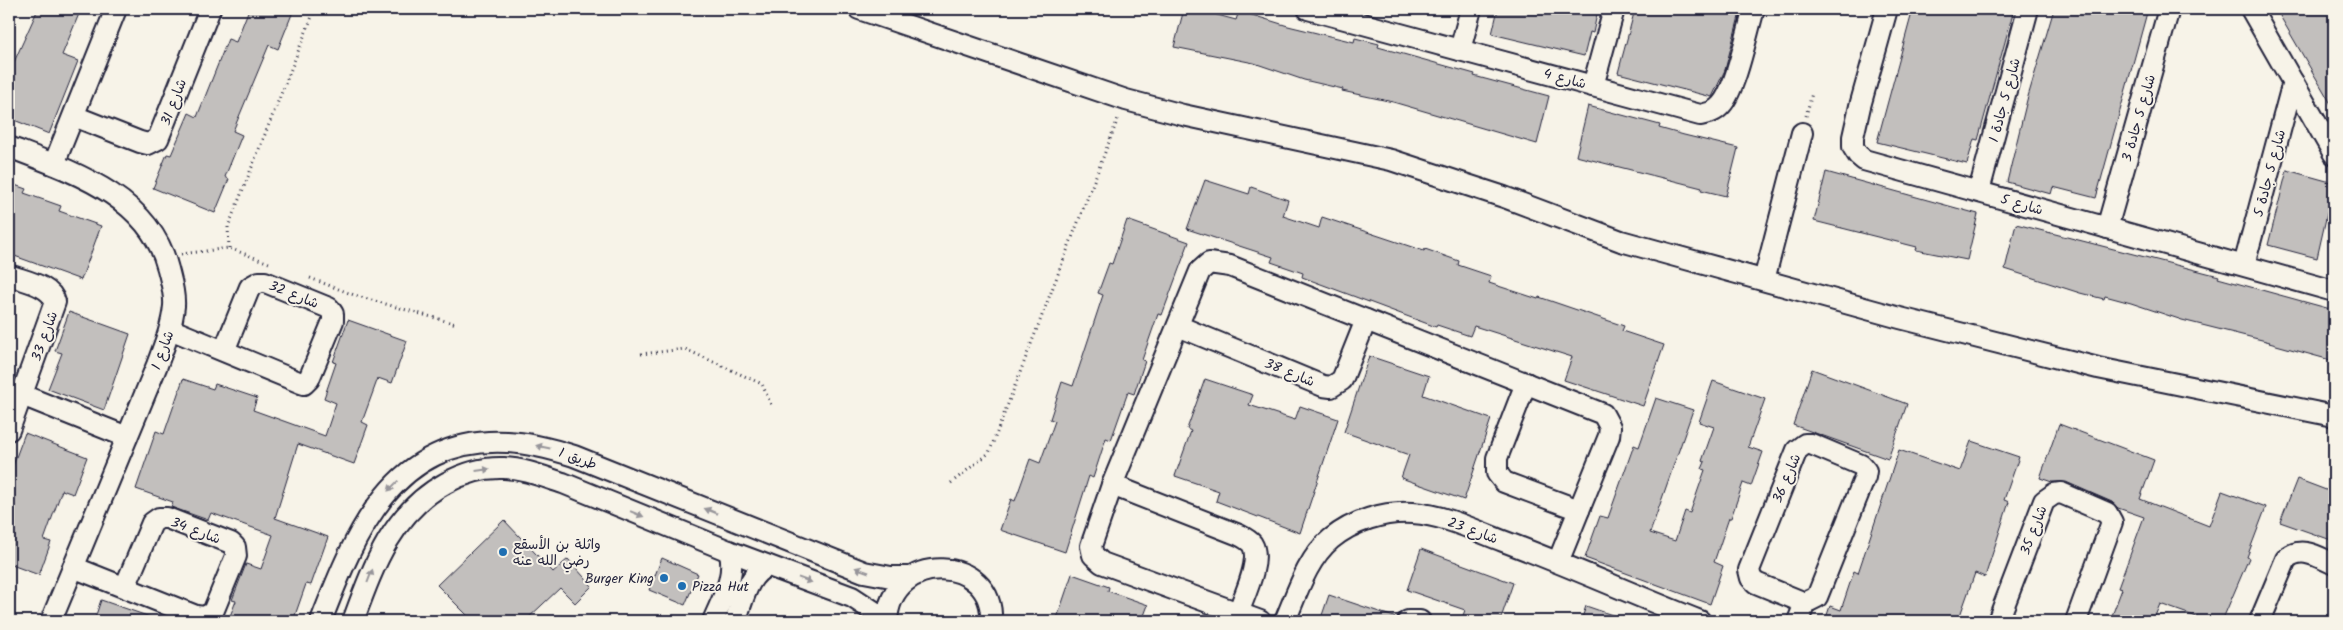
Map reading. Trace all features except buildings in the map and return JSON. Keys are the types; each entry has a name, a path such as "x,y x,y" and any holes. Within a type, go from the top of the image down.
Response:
{"street":[{"path":"54,164 116,9"},
{"name":"شارع 31","path":"74,116 140,142 148,144 158,140 210,9"},
{"path":"859,9 1126,100 1183,115 1390,160 1504,197 1621,241 2098,368 2334,416"},
{"path":"1460,50 1471,9"},
{"path":"1593,86 1614,9"},
{"name":"شارع 4","path":"1320,10 1700,115 1712,113 1722,104 1737,72 1754,9"},
{"name":"شارع 5","path":"1887,9 1853,138 1854,147 1858,155 1864,160 2334,291"},
{"name":"شارع 5 جادة 1","path":"1979,191 2028,9"},
{"name":"شارع 5 جادة 3","path":"2107,228 2169,9"},
{"path":"2250,9 2334,154"},
{"name":"شارع 5 جادة 5","path":"2244,265 2293,82"},
{"path":"1764,280 1802,134"},
{"name":"شارع 1","path":"9,147 54,164 108,190 126,204 150,229 165,256 173,289 174,306 170,329 51,621"},
{"path":"1260,621 1102,563 1094,555 1091,546 1092,537 1112,485 1200,270 1209,262 1230,266 1594,409 1608,420 1610,427 1609,436 1558,562"},
{"name":"شارع 33","path":"9,275 48,290 54,296 55,302 9,430"},
{"name":"شارع 32","path":"170,329 304,384 309,379 333,321 334,314 329,308 265,282 259,282 250,287 224,351"},
{"name":"شارع 38","path":"1178,326 1324,386 1331,387 1342,380 1366,320"},
{"path":"1526,383 1497,458 1497,473 1504,482 1579,510"},
{"path":"22,395 127,438"},
{"name":"طريق 1","path":"321,621 345,560 381,499 399,481 424,461 451,448 490,442 508,442 542,447 574,456 864,572 891,577 910,577"},
{"name":"شارع 36","path":"1805,444 1811,444 1861,465 1866,471 1817,597 1802,612 1756,583 1751,578 1749,570 1797,450 1805,444"},
{"name":"طريق 1","path":"353,621 373,568 390,536 404,516 433,490 456,478 478,470 505,468 535,474 729,551 852,597 887,621"},
{"path":"1112,485 1239,535 1251,543 1256,553 1255,563 1238,613"},
{"name":"شارع 35","path":"1998,621 2044,500 2054,494 2061,493 2107,513 2112,522 2076,621"},
{"name":"شارع 23","path":"1285,621 1314,558 1330,540 1349,527 1381,515 1413,513 1447,520 1558,562 1691,620"},
{"name":"شارع 34","path":"73,567 196,616 205,617 213,612 236,556 235,547 231,543 167,518 159,518 152,523 125,587"},
{"path":"713,621 731,574 732,564 729,551"},
{"path":"2260,621 2286,559 2290,555 2304,552 2334,564"},
{"path":"735,621 750,581 760,569 768,566"},
{"path":"887,621 890,603 898,589 910,577 924,570 939,568 955,570 969,577 981,588 988,602 992,620"},
{"path":"1408,621 1420,621"}],"path":[{"path":"230,248 228,227 315,9"},
{"path":"1802,134 1812,93"},
{"path":"951,483 989,453 1126,100"},
{"path":"641,354 685,349 762,384 772,407"}],"place":[{"name":"واثلة بن الأسقع رضي الله عنه","path":"503,552"},
{"name":"Burger King","path":"664,578"},
{"name":"Pizza Hut","path":"682,586"}]}
